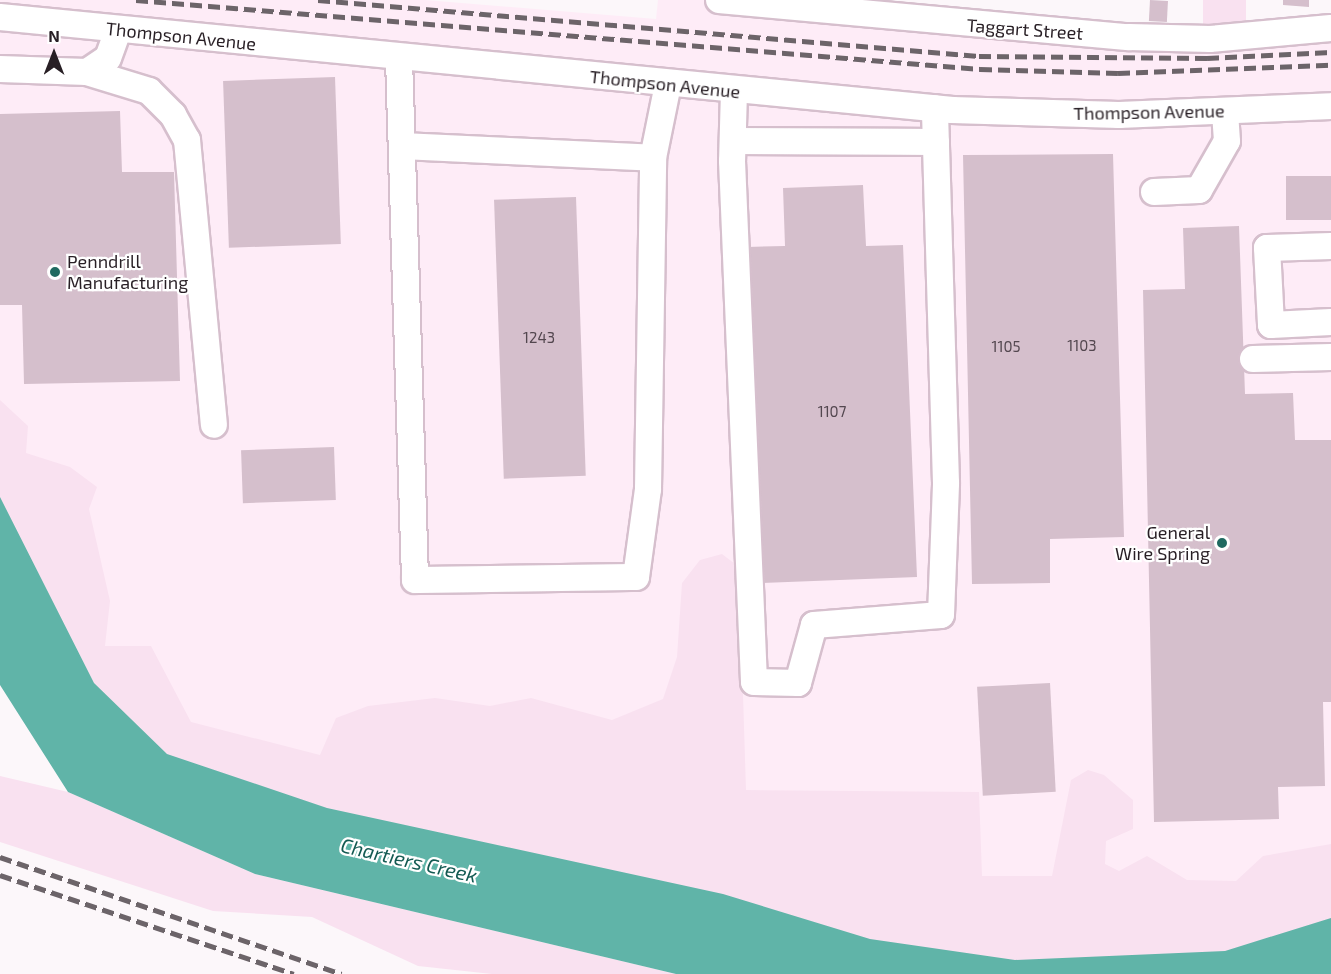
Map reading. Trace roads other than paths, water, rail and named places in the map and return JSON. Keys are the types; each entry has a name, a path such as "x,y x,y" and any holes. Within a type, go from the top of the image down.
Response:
{"street":[{"name":"Taggart Street","path":"720,0 1129,37 1220,38 1331,27"},
{"name":"Thompson Avenue","path":"0,17 734,91 935,108 1119,115 1331,106"},
{"path":"87,72 108,58 118,30"},
{"path":"399,58 415,580 636,578 648,489 652,158 668,84"},
{"path":"0,69 87,72 149,91 173,115 187,140 214,425"},
{"path":"734,91 733,141 754,682 798,683 814,625 941,615 946,483 935,108"},
{"path":"1154,192 1199,190 1227,141 1225,111"},
{"path":"733,141 936,142"},
{"path":"402,146 652,158"},
{"path":"1331,246 1268,248 1271,325 1331,322"},
{"path":"1253,359 1331,357"}],"water":[{"name":"Chartiers Creek","path":"0,497 94,683 167,754 327,808 723,894 870,939 1015,960 1225,951 1331,918 1331,974 676,974 255,874 68,792 0,685"}],"railway":[{"path":"136,0 980,69 1118,73 1331,65"},
{"path":"318,0 979,56 1207,58 1331,52"},
{"path":"0,857 342,974"},
{"path":"0,875 294,974"}],"place":[{"name":"Penndrill Manufacturing","path":"55,272"},
{"name":"General Wire Spring","path":"1222,543"}]}
